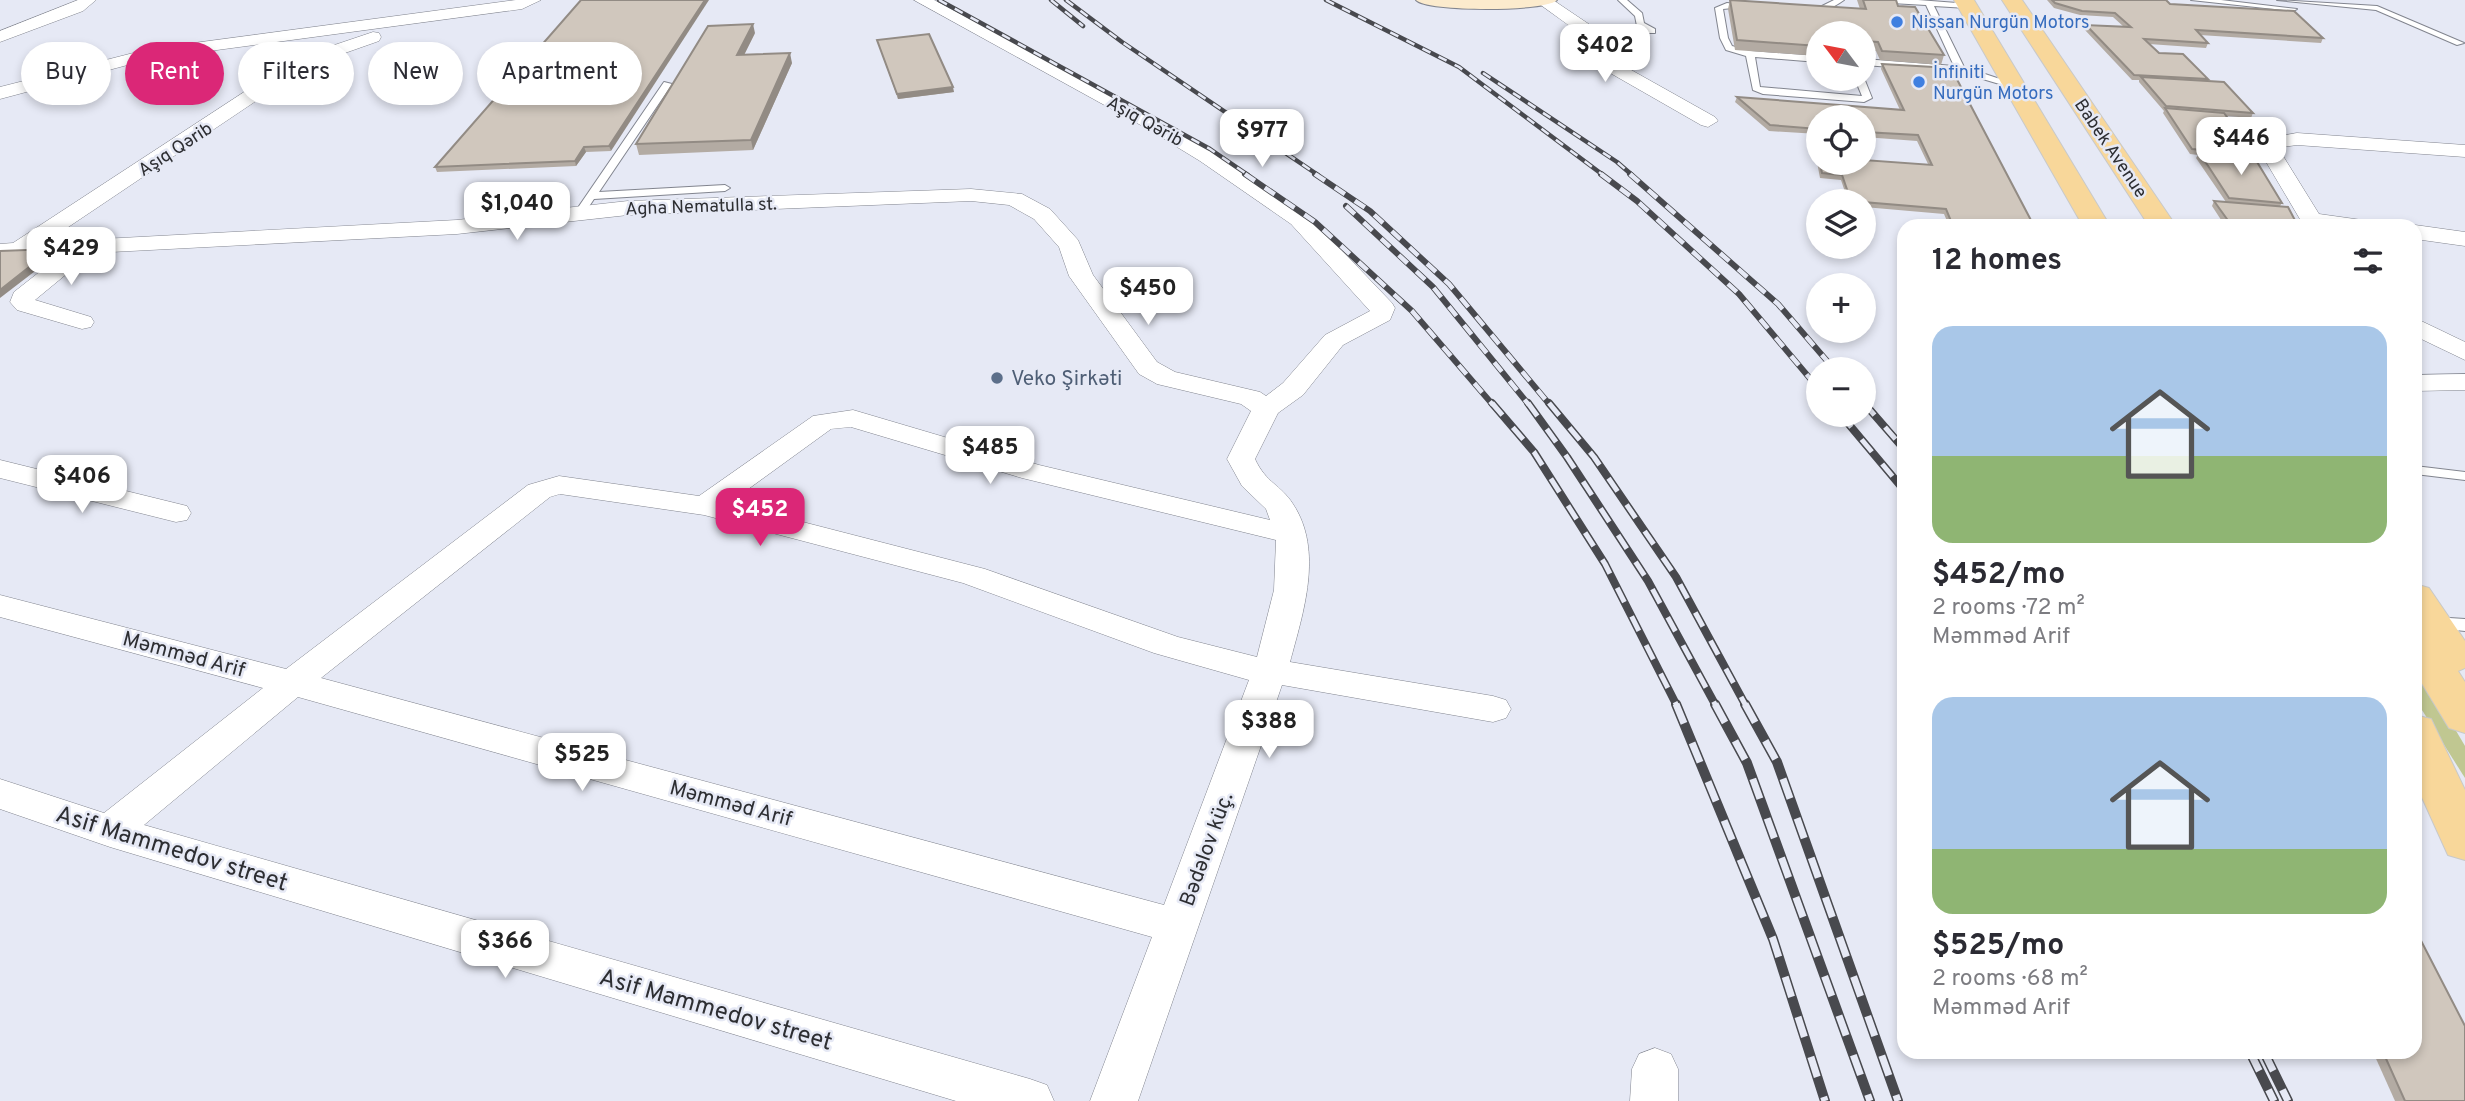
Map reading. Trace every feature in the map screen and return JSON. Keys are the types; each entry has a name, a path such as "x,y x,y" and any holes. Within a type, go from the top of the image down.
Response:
{"main road":[{"name":"Babek Avenue","path":"2011,0 2159,219"},
{"path":"1966,3 2092,219"},
{"path":"2059,162 2104,219"},
{"path":"2432,621 2465,673"},
{"path":"2432,621 2465,717"},
{"path":"2422,746 2465,841"},
{"path":"2422,775 2465,847"}],"street":[{"path":"0,37 77,8 88,0"},
{"path":"1,93 149,54 522,4 533,0"},
{"name":"Aşıq Qərib","path":"922,0 1153,124 1207,157 1299,219 1383,308 1381,315 1334,340 1293,389 1266,409"},
{"path":"1426,0 1455,3 1545,0 1599,39 1582,46 1583,50 1708,121"},
{"name":"Aşıq Qərib","path":"9,250 302,62 380,35 409,18"},
{"path":"2311,219 2269,150 2277,142 2297,139 2465,152"},
{"name":"Agha Nematulla st.","path":"9,250 457,227 586,204 971,194 1014,199 1042,214 1070,245 1082,276 1148,368 1166,378 1250,398 1266,409"},
{"path":"2422,233 2465,240"},
{"path":"82,323 66,315 22,302 23,297 85,247"},
{"path":"2422,330 2465,352"},
{"path":"2422,383 2465,382"},
{"name":"Bədəlov küç.","path":"1114,1101 1270,671 1287,605 1292,564 1290,534 1281,508 1246,472 1241,459 1266,409"},
{"path":"705,506 823,422 853,418 1032,472 1290,534"},
{"path":"6,474 176,513"},
{"path":"110,831 292,683 539,491 559,485 705,506 974,576 1166,645 1234,665 1493,709"},
{"name":"Məmməd Arif","path":"0,606 292,683 1178,926"},
{"name":"Asif Mammedov street","path":"0,794 110,831 1030,1101"}],"lane":[{"path":"1622,0 1639,15 1640,24 1652,31"},
{"path":"1799,9 1818,9 1840,0"},
{"path":"1874,0 1966,3"},
{"path":"2195,0 2302,10"},
{"path":"2280,0 2377,8 2460,43"},
{"path":"1929,3 1960,68"},
{"path":"1763,7 1727,5 1719,8 1727,45 1750,54 1806,58"},
{"path":"1750,54 1756,88 1770,93 1864,99 1867,98 1864,91"},
{"path":"1876,63 1960,68 2013,85"},
{"path":"586,204 667,84"},
{"path":"586,204 725,188"},
{"path":"2422,471 2465,476"}],"green space":[{"path":"2422,673 2465,746 2465,778 2422,710"}],"building":[{"path":"581,0 705,0 642,96 642,42 544,42"},
{"path":"1730,0 1866,9 1863,0 1896,0 1898,6 1915,7 1944,55 1882,51 1876,42 1876,21 1806,21 1806,45 1737,40"},
{"path":"2052,0 2166,0 2170,4 2294,11 2323,38 2196,30 2208,43 2144,39 2159,53 2183,54 2208,79 2134,75 2086,25 2131,27 2115,13 2082,11"},
{"path":"753,24 737,55 790,53 751,140 636,144 708,26"},
{"path":"929,34 953,87 897,94 877,40"},
{"path":"1882,64 1951,68 2030,219 1950,219 1946,209 1876,203 1876,189 1847,189 1842,175 1876,175 1876,161 1932,165 1918,135 1876,133 1876,108 1904,110"},
{"path":"2141,77 2224,82 2253,113 2166,106"},
{"path":"1737,97 1840,105 1806,105 1806,128 1770,125"},
{"path":"489,105 636,105 609,146 584,147 575,161 435,167"},
{"path":"2165,108 2224,113 2255,155 2192,149"},
{"path":"2199,152 2254,157 2282,203 2229,198"},
{"path":"2214,201 2288,207 2294,219 2227,219"},
{"path":"52,249 0,290 0,251"},
{"path":"2422,943 2465,1026 2465,1101 2405,1101 2386,1059 2422,1059"}],"railway":[{"path":"939,0 1210,149 1248,175"},
{"path":"1051,0 1083,26"},
{"path":"1066,0 1122,42 1318,175"},
{"path":"1326,0 1459,67 1603,175"},
{"path":"1483,73 1617,162 1632,175"},
{"path":"1245,174 1315,222 1412,311 1493,405"},
{"path":"1315,174 1370,211 1449,284 1550,405"},
{"path":"1601,174 1637,201 1739,294 1806,374"},
{"path":"1630,174 1778,304 1824,357"},
{"path":"1346,206 1433,287 1529,405"},
{"path":"1492,403 1534,452 1605,564 1676,704"},
{"path":"1528,403 1567,457 1648,581 1716,706"},
{"path":"1549,403 1594,457 1676,577 1746,706"},
{"path":"1876,417 1897,441"},
{"path":"1851,427 1897,482"},
{"path":"1676,704 1773,939 1825,1101"},
{"path":"1715,704 1747,763 1870,1101"},
{"path":"1745,704 1777,762 1898,1101"},
{"path":"2253,1059 2274,1101"},
{"path":"2267,1059 2288,1101"}],"place":[{"name":"Nissan Nurgün Motors","path":"1897,22"},
{"name":"İnfiniti Nurgün Motors","path":"1919,82"},
{"name":"Veko Şirkəti","path":"997,378"}]}
